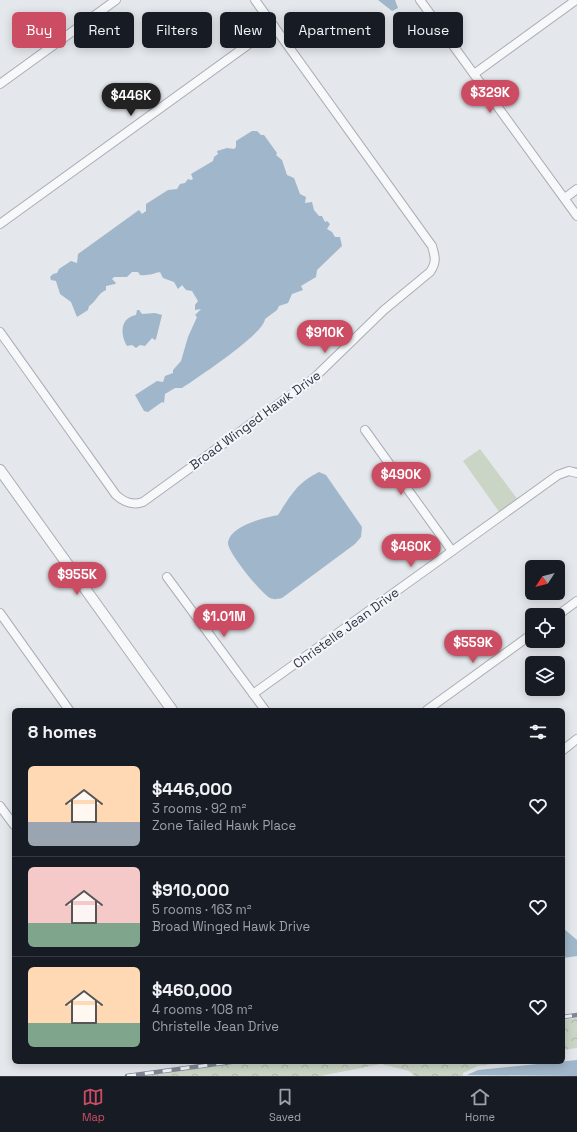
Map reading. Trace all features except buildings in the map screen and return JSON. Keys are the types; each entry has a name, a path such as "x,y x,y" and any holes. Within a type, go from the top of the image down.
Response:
{"street":[{"path":"0,84 116,0"},
{"name":"Broad Winged Hawk Drive","path":"255,0 264,12"},
{"path":"420,0 577,216"},
{"path":"474,74 576,0"},
{"name":"Broad Winged Hawk Drive","path":"0,333 116,495 122,500 137,504 143,502 313,379 384,310 430,272 435,265 435,257 432,246 276,29"},
{"path":"0,224 244,48"},
{"path":"564,198 577,189"},
{"path":"365,430 452,551"},
{"path":"0,470 171,708"},
{"name":"Christelle Jean Drive","path":"253,694 558,475 569,471 577,473"},
{"path":"167,577 264,708"},
{"path":"565,610 577,601"},
{"path":"0,613 68,708"},
{"path":"430,708 525,639"},
{"path":"565,749 577,740"},
{"path":"0,806 12,823"}],"green space":[{"path":"480,449 518,500 500,513 463,461"},
{"path":"577,1018 577,1048 565,1050 565,1020"},
{"path":"233,1064 381,1064 320,1076 143,1076"},
{"path":"381,1064 493,1064 478,1066 463,1073 463,1076 415,1076 409,1071"}],"water":[{"path":"378,0 395,0 398,8 392,11"},
{"path":"252,131 257,131 261,135 264,135 277,153 276,155 282,160 287,175 294,178 300,194 306,197 305,203 312,202 314,210 319,216 322,216 325,222 327,221 330,224 327,229 332,232 335,237 340,237 342,246 317,270 316,277 301,286 303,290 292,294 288,303 279,306 277,310 265,319 262,326 254,335 242,345 215,366 182,388 175,388 165,394 164,403 162,402 148,412 144,411 135,395 157,381 163,382 165,376 173,373 173,370 181,361 188,337 197,317 195,315 201,309 195,310 195,305 198,301 192,291 186,290 182,285 178,289 174,282 163,278 160,272 149,275 140,275 138,272 132,272 127,277 114,277 112,279 116,283 106,286 106,290 101,293 89,306 88,310 77,317 71,302 60,294 56,281 51,280 50,277 71,261 77,263 78,254 139,210 142,214 146,211 146,204 168,190 177,189 180,184 185,183 188,179 193,179 191,174 213,161 214,157 218,154 217,151 227,148 234,149 236,147 236,141"},
{"path":"137,310 139,310 142,314 155,313 162,315 156,339 155,340 152,338 145,346 140,345 136,348 132,345 127,346 123,337 123,327 127,319 136,315"},
{"path":"319,472 326,475 362,527 361,537 355,544 282,598 271,599 245,572 232,554 228,542 230,536 235,531 249,523 278,515 300,485 311,476"},
{"path":"565,930 577,940 577,956 565,958"},
{"path":"577,1060 577,1076 467,1075 478,1070 537,1064 565,1064 565,1061"}],"railway":[{"path":"565,1017 577,1015"},
{"path":"127,1076 216,1064"}]}
